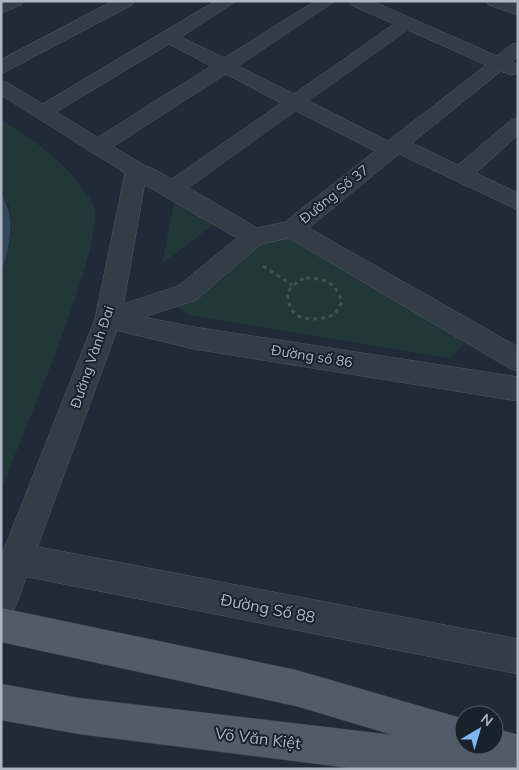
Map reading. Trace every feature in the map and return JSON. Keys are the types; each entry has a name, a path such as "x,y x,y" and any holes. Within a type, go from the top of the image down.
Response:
{"main road":[{"path":"1,625 296,688 454,735"},
{"name":"Võ Văn Kiệt","path":"1,702 79,716 515,769"},
{"path":"504,750 518,754"}],"street":[{"path":"1,8 15,1"},
{"path":"1,68 126,1"},
{"path":"43,112 228,1"},
{"path":"99,146 327,1"},
{"path":"357,1 508,67"},
{"path":"495,1 518,10"},
{"path":"173,188 406,22"},
{"path":"185,27 242,56 303,96 396,144 518,202"},
{"path":"168,37 226,66 303,96"},
{"name":"Đường Số 37","path":"108,319 187,293 254,237 292,229 396,144 508,67 518,48"},
{"path":"1,88 136,170 173,188 254,237"},
{"path":"460,175 518,124"},
{"name":"Đường Vành Đai","path":"1,600 108,319 136,170"},
{"path":"292,229 518,360"},
{"name":"Đường số 86","path":"108,319 194,338 518,388"},
{"name":"Đường Số 88","path":"18,559 518,657"}],"path":[{"path":"306,278 322,279 337,288 341,295 342,302 334,315 316,321 297,316 288,304 288,291 298,281 306,278"}],"green space":[{"path":"1,120 47,151 67,169 94,206 94,227 87,260 75,300 42,390 1,490 1,272 12,233 9,206 1,194"},
{"path":"177,188 223,217 162,264"},
{"path":"296,233 465,343 450,358 188,315 178,307 260,238"}],"water":[{"path":"1,194 9,213 10,233 1,272"}]}
